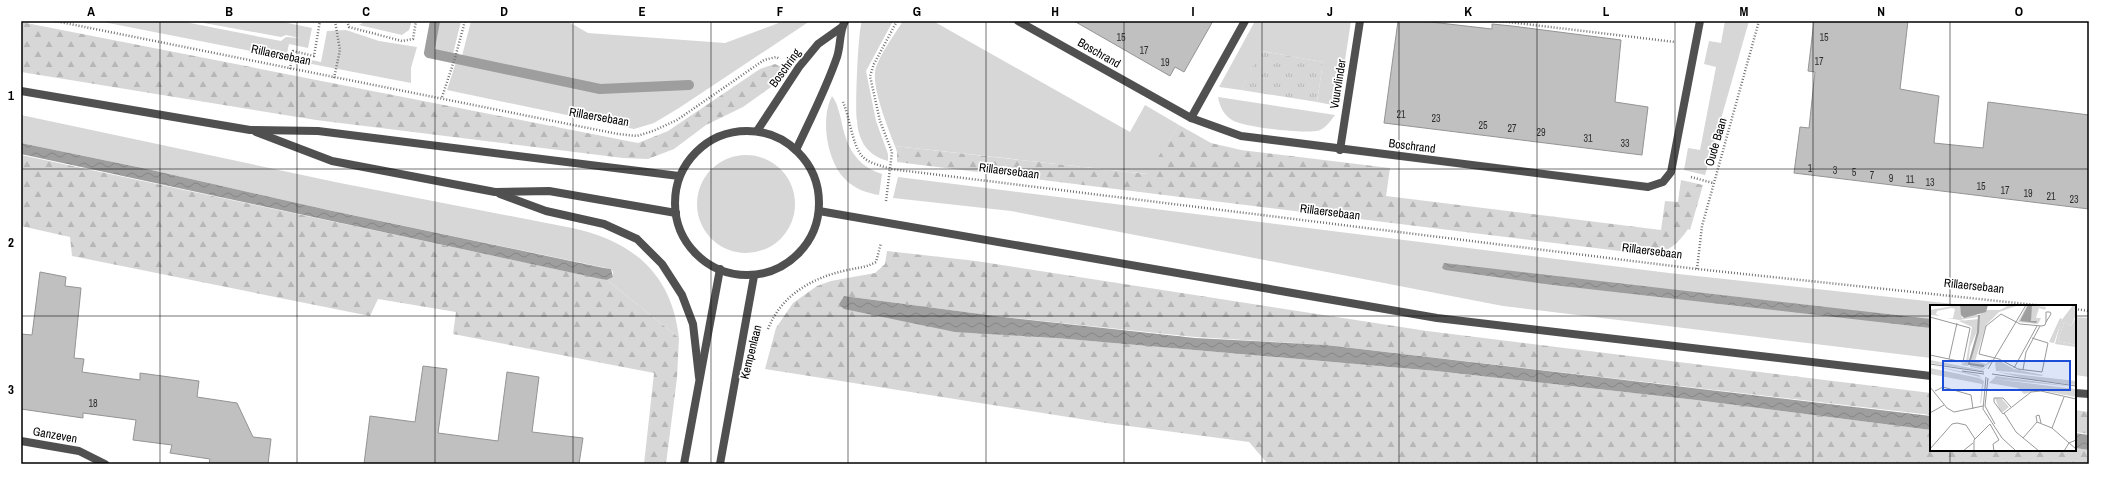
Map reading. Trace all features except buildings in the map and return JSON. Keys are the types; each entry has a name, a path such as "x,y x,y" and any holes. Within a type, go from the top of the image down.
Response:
{"street":[{"name":"Boschrand","path":"1018,21 1191,118 1241,136 1340,150 1648,187 1663,182 1671,172 1700,21"},
{"path":"1191,118 1245,21"},
{"name":"Vuurvlinder","path":"1340,150 1360,21"},
{"name":"Boschring","path":"757,131 799,67 818,44 843,24"},
{"name":"Boschring","path":"796,150 828,82 838,55 843,24"},
{"path":"21,91 250,130 318,131 680,176"},
{"path":"250,130 332,161 496,192 546,211 604,224 637,239 662,264 682,294 693,324 699,377"},
{"path":"757,131 778,139 796,150 805,160 815,177 819,211 815,232 805,250 783,267 754,276 720,269 693,251 678,228 674,203 680,176 686,163 706,144 732,133 757,131"},
{"path":"496,192 549,191 676,213"},
{"path":"819,211 1437,318 1930,376"},
{"path":"684,464 720,269"},
{"name":"Kempenlaan","path":"720,464 754,276"},
{"path":"2076,393 2089,394"},
{"name":"Ganzeven","path":"21,441 79,451 105,464"}],"path":[{"name":"Rillaersebaan","path":"55,21 334,78 442,97 618,134 637,136 677,120 764,60 776,57 799,67"},
{"path":"290,69 293,51 314,56 320,21"},
{"path":"334,78 340,50 335,21"},
{"path":"347,21 349,27 402,41 413,39 416,21"},
{"path":"442,97 465,21"},
{"name":"Kempenlaan","path":"766,335 768,328 780,307 804,285 824,276 866,268 876,262 880,250 892,152 880,121 870,76 874,64 897,21"},
{"path":"1500,21 1696,46"},
{"name":"Oude Baan","path":"1697,269 1702,226 1759,21"},
{"name":"Rillaersebaan","path":"828,82 838,90 850,118 852,136 862,156 876,164 891,169 1697,269 2036,305"},
{"path":"2076,309 2089,311"}],"green space":[{"path":"98,21 180,21 281,41 286,37 300,38 286,35 281,37 193,21 278,21 312,28 308,48 289,44 286,58"},
{"path":"366,21 412,21 409,30 402,35 359,25"},
{"path":"438,21 461,21 453,54 433,50"},
{"path":"471,21 567,21 588,33 725,43 784,21 810,21 679,108 654,123 634,129 447,90 456,62 593,92 611,93 688,89 691,85 687,82 602,85 462,56"},
{"path":"862,21 893,21 866,71 876,121 888,154 888,161 876,156 864,145 858,128 856,113 857,69"},
{"path":"903,21 933,21 1130,132 1145,105 1179,125 1148,174 895,146 885,120 876,89 875,72 879,60"},
{"path":"1255,21 1351,21 1338,106 1317,102 1323,62 1262,51 1241,90 1219,87"},
{"path":"1725,21 1749,21 1705,175 1684,170 1688,148 1700,150 1716,67 1704,64 1709,41 1721,43"},
{"path":"21,22 638,143 668,131 760,69 775,64 784,68 771,87 743,107 706,125 674,149 648,159 623,158 316,120 21,72"},
{"path":"346,30 379,41 417,47 411,68 411,83 296,61 297,57 321,62 327,31"},
{"path":"1261,51 1323,62 1317,102 1241,90"},
{"path":"832,96 838,107 846,138 853,153 858,160 882,174 879,195 866,192 853,186 839,172 834,163 827,140 826,128 828,105"},
{"path":"1218,97 1335,115 1325,127 1320,130 1303,132 1261,128 1238,123 1232,120 1222,110"},
{"path":"21,115 340,183 572,228 594,234 631,252 646,264 658,278 668,296 675,315 679,338 607,280 613,277 613,272 611,269 328,210 147,169 21,143"},
{"path":"1179,125 1211,143 1241,150 1390,168 1386,196 1661,230 1665,201 1678,202 1681,180 1703,185 1690,230 1688,229 1681,239 1673,246 1652,255 897,162 897,152 895,146 1147,174"},
{"path":"21,155 607,280 679,338 677,378 666,464 644,464 654,373 453,334 456,312 378,299 370,316 72,256 70,237 21,226"},
{"path":"746,155 765,159 781,169 791,185 795,204 791,223 781,239 765,249 746,253 727,249 711,239 701,223 697,204 701,185 711,169 727,159"},
{"path":"898,177 1669,273 1963,305 1930,305 1930,358 1503,306 1011,211 893,198"},
{"path":"887,251 976,261 1427,331 1930,393 1930,415 1326,345 1195,337 1003,317 844,296 839,304 1057,338 1436,371 1696,400 1930,430 1930,451 2076,451 2076,448 2089,450 2089,464 1268,464 1249,442 1106,423 765,369 776,328 793,303 817,286 831,281 875,273 885,264"},
{"path":"2076,317 2089,318 2089,377 2076,375"},
{"path":"2076,410 2089,412 2089,434 2076,432"}],"water":[{"path":"21,143 147,169 328,210 611,269 613,277 607,280 601,279 21,154"},
{"path":"1444,263 1930,319 1930,328 1553,285 1445,270 1442,268"},
{"path":"844,296 1003,317 1195,338 1326,345 1930,416 1930,430 1696,400 1436,371 1056,338 955,332 844,309 839,304"},
{"path":"2076,433 2089,435 2089,450 2076,448"}],"waterway":[{"path":"435,21 429,53 600,89 689,85"}]}
